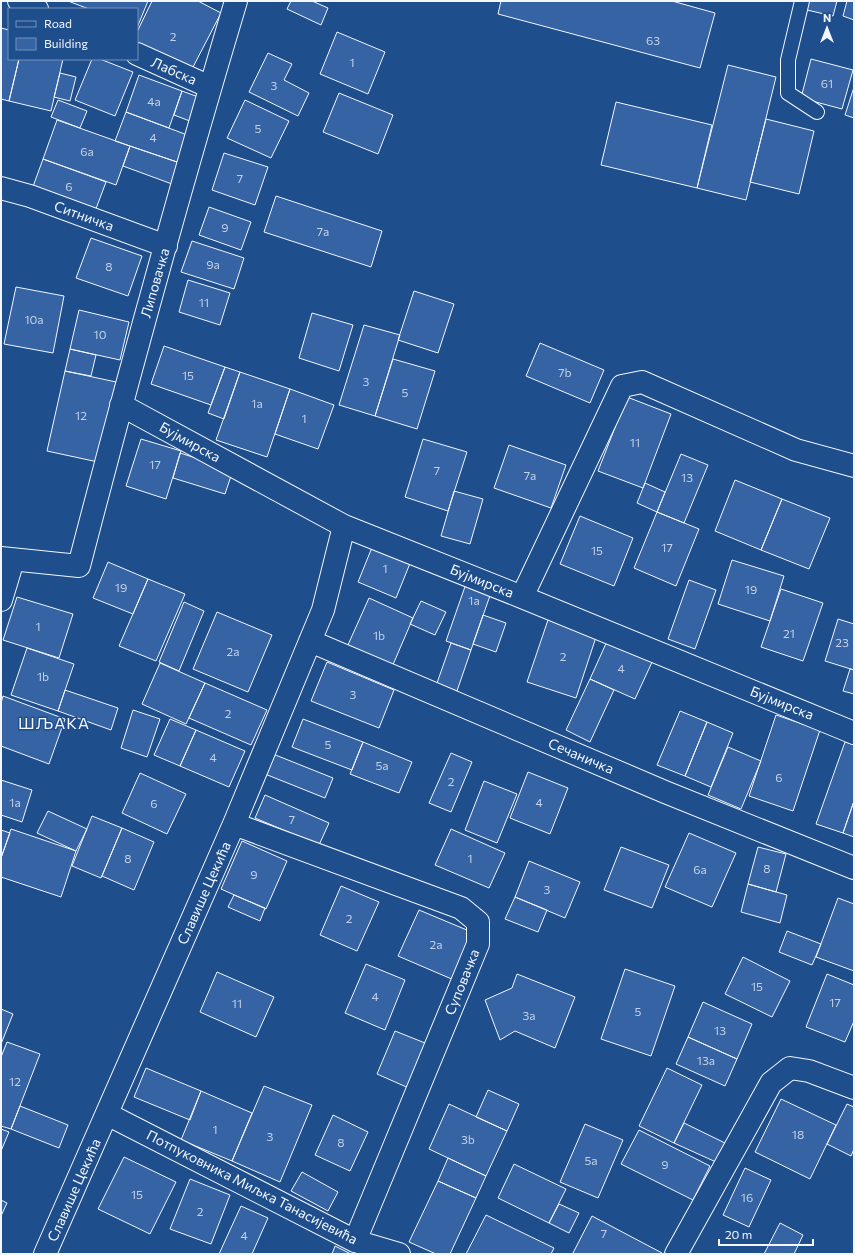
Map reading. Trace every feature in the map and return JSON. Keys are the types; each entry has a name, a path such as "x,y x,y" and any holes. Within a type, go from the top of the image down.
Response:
{"street":[{"path":"19,1 35,8"},
{"name":"Липовачка","path":"7,559 79,566 121,405 210,87 236,1"},
{"name":"Лабска","path":"138,54 210,87"},
{"name":"Ситничка","path":"1,188 30,196 166,246"},
{"path":"522,597 622,386 642,382 796,450 854,466"},
{"name":"Бујмирска","path":"121,405 344,526 854,732"},
{"name":"Славише Цекића","path":"45,1254 234,824 323,610 344,526"},
{"path":"1,600 7,559"},
{"name":"Сечаничка","path":"310,641 658,789 854,868"},
{"name":"Суповачка","path":"234,824 460,908 478,922 478,944 355,1241"},
{"path":"676,1254 771,1082 790,1068 809,1070 854,1088"},
{"name":"Потпуковника Миљка Танасијевића","path":"107,1114 355,1241 399,1254"}],"lane":[{"path":"802,1 788,60 788,92 817,112"}],"building":[{"path":"68,1 148,1 138,26 138,8 86,8"},
{"path":"152,1 198,1 221,13 192,69 138,42 138,30"},
{"path":"291,1 312,1 328,8 321,25 287,9"},
{"path":"501,1 672,1 715,13 700,68 498,14"},
{"path":"809,1 837,1 833,16 807,10"},
{"path":"847,1 854,1 854,20 843,16"},
{"path":"1,28 8,30 8,60 19,60 9,101 1,99"},
{"path":"337,32 385,52 368,94 320,74"},
{"path":"268,53 292,64 284,80 309,93 298,116 249,92"},
{"path":"811,59 853,70 842,109 801,98"},
{"path":"19,60 63,60 51,111 9,101"},
{"path":"92,60 103,60 133,72 115,116 75,100"},
{"path":"728,65 776,77 746,200 697,188"},
{"path":"60,73 76,77 70,101 54,97"},
{"path":"139,75 182,91 169,128 126,112"},
{"path":"854,87 854,118 845,115"},
{"path":"182,91 204,99 195,123 174,115"},
{"path":"339,93 393,115 378,154 323,132"},
{"path":"58,100 87,111 80,128 51,117"},
{"path":"245,100 289,121 271,158 227,138"},
{"path":"616,102 712,125 697,188 601,165"},
{"path":"126,112 190,136 180,163 115,141"},
{"path":"766,119 814,131 799,194 750,182"},
{"path":"57,120 130,146 116,185 43,159"},
{"path":"130,146 180,163 172,184 123,166"},
{"path":"224,153 268,167 255,205 212,190"},
{"path":"43,159 106,182 94,214 31,192"},
{"path":"276,196 382,231 371,267 264,232"},
{"path":"209,207 251,222 241,250 199,235"},
{"path":"91,238 142,256 128,296 76,278"},
{"path":"192,241 244,258 234,289 181,272"},
{"path":"188,280 230,293 220,325 179,312"},
{"path":"16,287 64,296 53,353 4,344"},
{"path":"414,291 454,304 438,353 398,340"},
{"path":"79,310 129,322 120,360 70,349"},
{"path":"312,313 353,325 339,371 299,358"},
{"path":"364,325 400,335 375,416 339,405"},
{"path":"540,343 604,370 590,403 526,376"},
{"path":"164,346 225,367 211,405 151,384"},
{"path":"70,349 96,355 91,376 65,371"},
{"path":"393,359 435,371 417,429 375,416"},
{"path":"225,367 240,372 224,419 208,413"},
{"path":"65,371 116,382 98,462 47,451"},
{"path":"240,372 290,389 267,457 216,440"},
{"path":"290,389 334,405 318,449 275,434"},
{"path":"627,397 671,414 643,488 598,471"},
{"path":"141,439 181,451 166,499 126,486"},
{"path":"423,439 467,452 448,511 405,497"},
{"path":"509,445 566,465 551,508 494,488"},
{"path":"180,453 233,470 225,494 173,478"},
{"path":"681,454 708,465 684,523 657,512"},
{"path":"735,480 782,499 761,550 715,531"},
{"path":"645,483 665,492 657,512 637,503"},
{"path":"454,491 483,499 470,544 441,536"},
{"path":"782,499 830,518 809,569 761,550"},
{"path":"657,512 699,529 676,586 634,568"},
{"path":"580,516 633,538 614,586 560,564"},
{"path":"375,540 413,556 396,598 358,582"},
{"path":"732,560 784,576 770,621 718,604"},
{"path":"108,562 148,579 133,614 93,598"},
{"path":"468,578 493,587 471,650 446,641"},
{"path":"148,579 185,594 156,661 119,646"},
{"path":"689,580 716,590 695,649 668,639"},
{"path":"781,589 823,603 803,661 761,647"},
{"path":"17,597 73,614 59,658 3,640"},
{"path":"369,598 413,618 392,667 347,647"},
{"path":"421,601 446,612 435,635 410,624"},
{"path":"184,602 204,611 179,671 159,662"},
{"path":"217,612 272,635 248,692 193,669"},
{"path":"550,614 598,631 576,698 527,682"},
{"path":"483,615 506,623 496,652 473,644"},
{"path":"838,619 854,624 854,670 825,661"},
{"path":"608,639 653,660 635,699 590,679"},
{"path":"451,643 471,650 457,691 437,683"},
{"path":"27,648 74,664 58,711 11,695"},
{"path":"327,662 394,690 379,728 311,701"},
{"path":"160,663 205,683 186,724 142,704"},
{"path":"850,669 854,670 854,694 843,691"},
{"path":"590,679 614,690 590,742 566,730"},
{"path":"205,683 267,710 251,745 189,718"},
{"path":"65,690 118,708 111,730 58,711"},
{"path":"3,696 65,719 49,764 1,746 1,703"},
{"path":"133,710 160,719 147,757 121,748"},
{"path":"680,711 707,722 685,776 657,765"},
{"path":"776,715 820,730 793,811 749,796"},
{"path":"170,719 196,730 180,766 154,755"},
{"path":"303,719 363,742 352,770 292,747"},
{"path":"707,722 733,733 711,787 685,776"},
{"path":"196,730 245,751 229,787 180,766"},
{"path":"363,742 412,762 399,793 350,774"},
{"path":"845,742 854,745 854,801 843,833 816,824"},
{"path":"728,747 761,761 741,809 708,795"},
{"path":"451,753 472,762 451,812 429,803"},
{"path":"273,754 333,778 325,798 265,774"},
{"path":"528,772 568,788 550,834 510,818"},
{"path":"140,773 186,794 167,834 122,813"},
{"path":"1,780 32,790 22,822 1,815"},
{"path":"484,781 517,794 497,843 465,830"},
{"path":"265,795 329,823 319,845 255,818"},
{"path":"854,801 854,837 843,833"},
{"path":"48,811 87,829 76,851 37,833"},
{"path":"92,816 122,828 101,878 72,866"},
{"path":"122,828 154,842 134,890 102,876"},
{"path":"11,829 76,851 61,897 1,877 1,858"},
{"path":"451,829 505,853 489,888 435,865"},
{"path":"1,830 10,833 1,858"},
{"path":"689,833 736,853 712,907 665,887"},
{"path":"242,841 287,861 266,909 221,889"},
{"path":"621,847 669,865 652,908 604,890"},
{"path":"758,847 786,854 776,892 748,884"},
{"path":"529,861 580,882 565,918 515,897"},
{"path":"748,884 787,895 780,923 741,912"},
{"path":"341,886 379,902 357,951 320,935"},
{"path":"234,895 265,908 260,921 228,907"},
{"path":"515,897 547,910 538,932 505,919"},
{"path":"838,898 854,904 854,971 816,957"},
{"path":"419,910 474,933 454,980 398,956"},
{"path":"787,931 821,944 812,965 779,952"},
{"path":"743,957 790,981 772,1017 725,994"},
{"path":"366,964 405,980 385,1030 345,1013"},
{"path":"625,969 675,986 651,1056 601,1039"},
{"path":"217,972 274,997 256,1037 200,1012"},
{"path":"517,974 575,997 555,1048 515,1031 500,1040 485,1000 512,988"},
{"path":"827,974 854,985 854,1021 845,1042 806,1027"},
{"path":"703,1002 752,1024 737,1059 688,1037"},
{"path":"1,1009 13,1014 1,1044"},
{"path":"395,1031 430,1045 411,1089 377,1074"},
{"path":"688,1037 737,1059 725,1086 676,1064"},
{"path":"7,1042 40,1054 11,1129 1,1126 1,1057"},
{"path":"146,1068 201,1091 190,1120 134,1097"},
{"path":"667,1068 702,1085 674,1143 639,1126"},
{"path":"264,1086 312,1105 280,1182 232,1161"},
{"path":"488,1090 519,1104 507,1131 476,1117"},
{"path":"201,1091 252,1113 232,1161 181,1140"},
{"path":"781,1099 836,1125 810,1179 755,1152"},
{"path":"449,1104 507,1131 486,1176 429,1149"},
{"path":"847,1104 854,1107 854,1149 851,1156 827,1144"},
{"path":"20,1106 68,1125 59,1148 11,1129"},
{"path":"333,1115 368,1132 350,1171 315,1155"},
{"path":"684,1123 725,1143 716,1162 674,1143"},
{"path":"585,1124 623,1140 598,1198 560,1182"},
{"path":"1,1129 9,1132 1,1151"},
{"path":"639,1130 710,1166 693,1200 621,1164"},
{"path":"124,1157 176,1182 150,1234 98,1209"},
{"path":"448,1158 486,1176 476,1198 438,1181"},
{"path":"514,1164 566,1189 549,1223 498,1198"},
{"path":"745,1168 771,1180 749,1227 723,1215"},
{"path":"302,1172 338,1192 328,1211 291,1191"},
{"path":"190,1179 230,1195 211,1244 170,1229"},
{"path":"438,1181 476,1198 450,1254 436,1254 409,1242"},
{"path":"1,1200 7,1203 1,1216"},
{"path":"559,1204 579,1213 569,1233 549,1223"},
{"path":"241,1206 268,1218 252,1254 219,1254"},
{"path":"486,1215 554,1248 551,1254 466,1254"},
{"path":"592,1216 662,1253 662,1254 573,1253"},
{"path":"780,1223 803,1235 794,1254 764,1254"},
{"path":"335,1246 351,1254 332,1254"}],"district":[{"name":"ШЉАКА","path":"54,723"}]}
